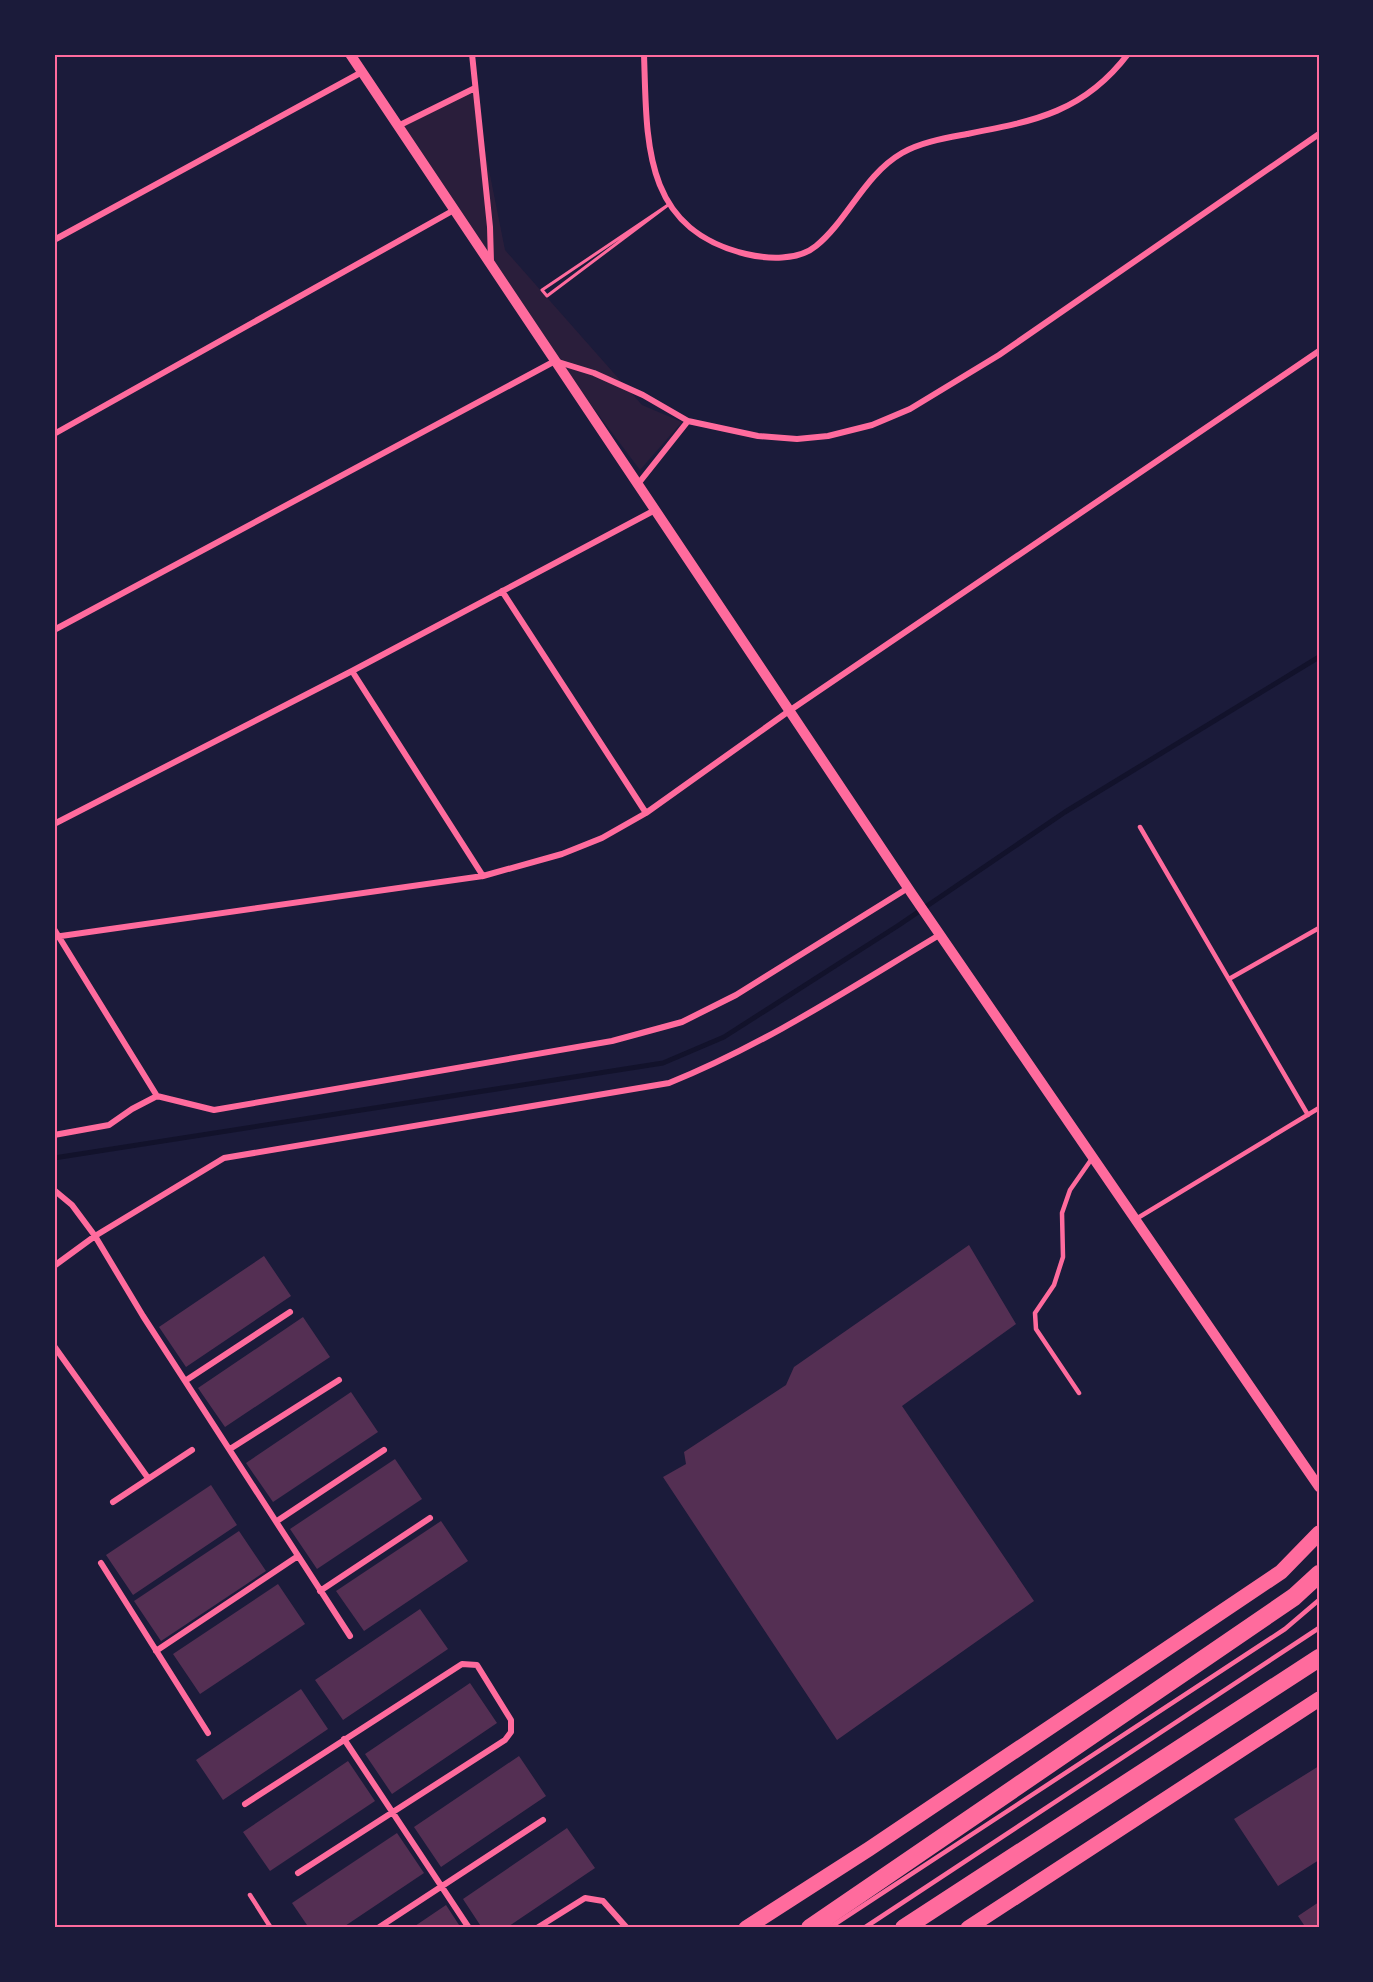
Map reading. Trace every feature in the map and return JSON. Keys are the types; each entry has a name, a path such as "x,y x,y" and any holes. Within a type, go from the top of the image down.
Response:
{"highway":[{"path":"810,1928 1294,1597 1319,1574"},
{"path":"904,1928 1319,1658"}],"main road":[{"path":"746,1928 869,1849 1281,1572 1319,1533"},
{"path":"969,1928 1319,1699"}],"street":[{"path":"350,54 910,891 1319,1487"},
{"path":"472,54 490,227 491,266"},
{"path":"644,54 652,165 668,205 701,237 727,250 761,258 793,256 815,246 876,173 903,153 942,139 1032,122 1073,105 1096,89 1128,54"},
{"path":"54,240 362,72"},
{"path":"398,126 475,88"},
{"path":"54,630 555,361 594,373 643,395 688,421 758,436 797,439 828,436 872,425 910,409 999,355 1319,134"},
{"path":"54,434 454,210"},
{"path":"56,937 483,876 562,854 602,838 646,813 789,711 1319,351"},
{"path":"638,484 688,421"},
{"path":"54,824 352,671 655,510"},
{"path":"501,591 646,813"},
{"path":"352,671 483,876"},
{"path":"54,929 56,937 157,1095 214,1110 612,1041 682,1022 736,995 910,891"},
{"path":"54,1266 95,1236 224,1158 669,1083 718,1063 760,1042 938,930"},
{"path":"54,1135 109,1125 157,1095"},
{"path":"54,1190 72,1205 95,1236 185,1381 350,1636"},
{"path":"185,1381 290,1312"},
{"path":"54,1346 148,1478"},
{"path":"230,1449 339,1380"},
{"path":"113,1502 192,1450"},
{"path":"277,1521 384,1450"},
{"path":"320,1591 430,1518"},
{"path":"156,1652 298,1556"},
{"path":"101,1563 208,1733"},
{"path":"245,1804 462,1664 477,1665 511,1720 511,1732 505,1740 298,1873"},
{"path":"344,1739 469,1928"},
{"path":"378,1928 543,1820"},
{"path":"537,1928 585,1898 595,1898 612,1908 627,1928"}],"lane":[{"path":"1140,827 1308,1115"},
{"path":"1229,979 1319,928"},
{"path":"1135,1220 1319,1108"},
{"path":"1079,1393 1036,1329 1035,1313 1054,1285 1063,1257 1062,1213 1070,1190 1093,1157"},
{"path":"829,1928 1285,1629 1319,1600"},
{"path":"864,1928 1319,1628"},
{"path":"250,1895 271,1928"}],"path":[{"path":"668,205 547,296 542,291 619,238 668,205"}],"shaded area":[{"path":"473,90 505,250 642,405 682,422 640,470 558,361 400,128"}],"building":[{"path":"969,1245 1016,1324 902,1406 1034,1601 837,1740 663,1477 686,1464 684,1452 786,1385 794,1367"},
{"path":"264,1256 291,1296 186,1367 159,1327"},
{"path":"303,1317 330,1357 225,1427 198,1388"},
{"path":"351,1392 378,1432 273,1502 246,1463"},
{"path":"395,1459 422,1499 317,1569 290,1529"},
{"path":"211,1485 237,1525 133,1595 106,1555"},
{"path":"441,1521 468,1561 364,1631 336,1591"},
{"path":"239,1531 266,1571 161,1641 134,1601"},
{"path":"278,1584 305,1624 200,1694 173,1654"},
{"path":"420,1609 448,1649 343,1720 315,1680"},
{"path":"470,1683 497,1723 392,1794 365,1754"},
{"path":"301,1689 328,1729 223,1800 196,1760"},
{"path":"519,1756 546,1796 441,1867 414,1827"},
{"path":"348,1761 375,1801 270,1871 243,1832"},
{"path":"1319,1766 1319,1860 1278,1886 1234,1819"},
{"path":"567,1828 595,1868 506,1928 482,1928 463,1899"},
{"path":"397,1833 424,1873 342,1928 309,1928 292,1903"},
{"path":"1319,1902 1319,1928 1306,1928 1298,1916"},
{"path":"446,1905 461,1928 412,1928"}],"waterway":[{"path":"54,1158 663,1063 724,1037 899,925 1065,812 1319,657"}]}
